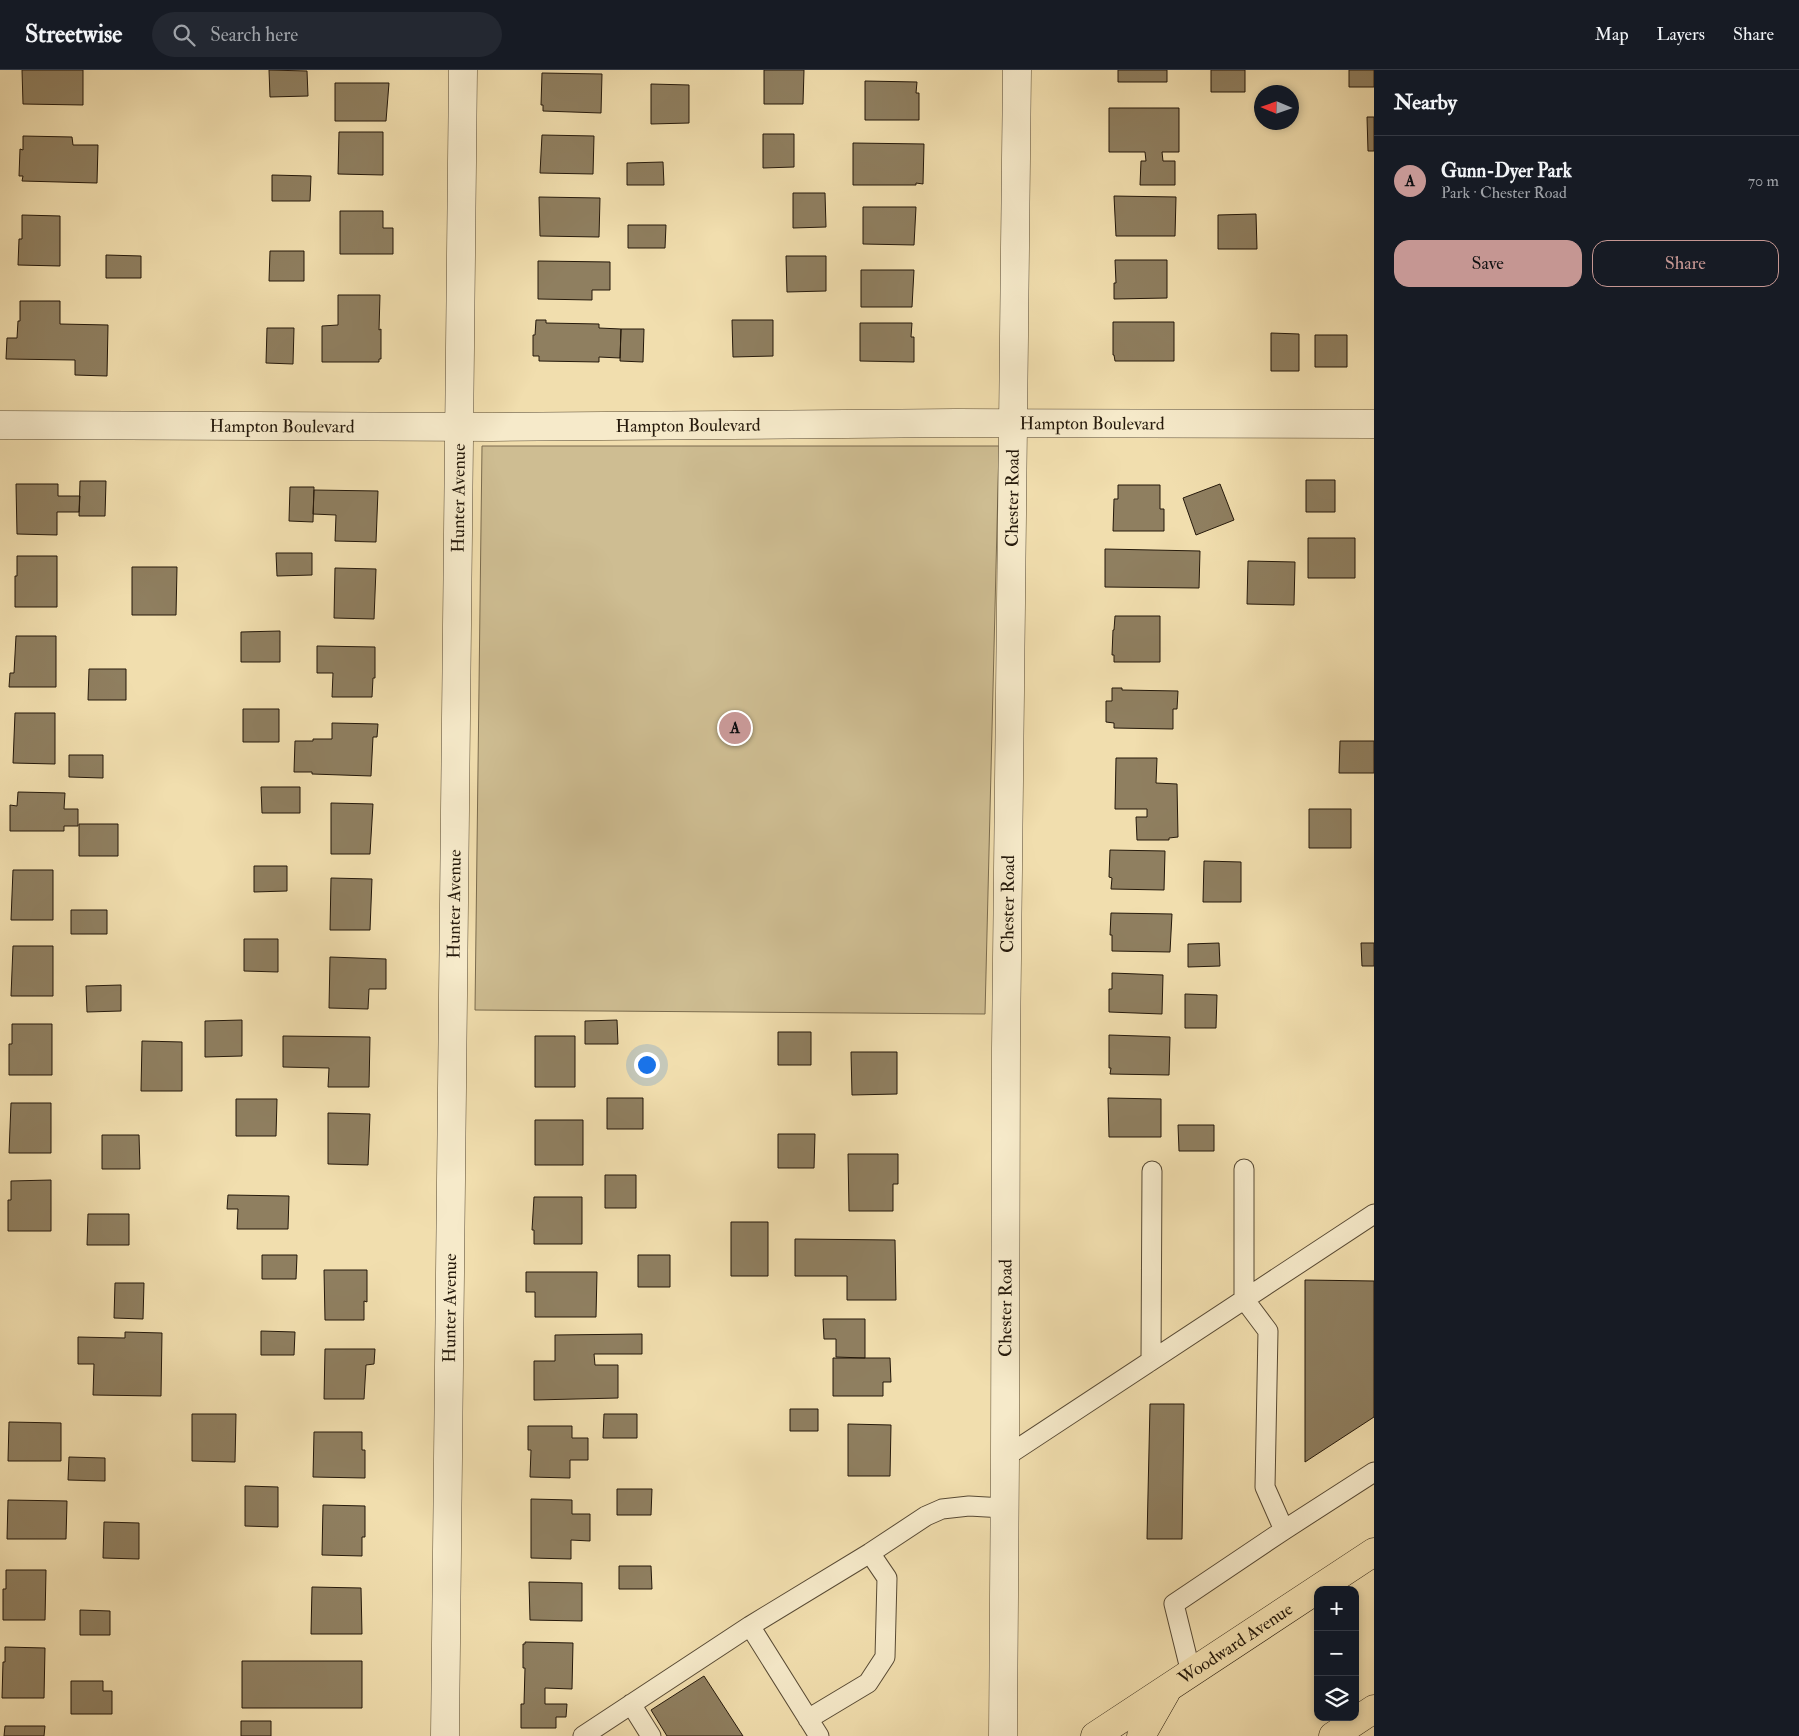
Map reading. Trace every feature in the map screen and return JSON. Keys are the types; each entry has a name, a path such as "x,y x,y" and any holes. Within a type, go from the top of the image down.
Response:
{"main road":[{"name":"Woodward Avenue","path":"1095,1736 1374,1552"},
{"path":"1141,1736 1180,1680"},
{"path":"1333,1736 1374,1709"}],"street":[{"name":"Hunter Avenue","path":"444,1736 464,70"},
{"name":"Chester Road","path":"1003,1736 1006,1458 1006,1048 1017,70"},
{"name":"Hampton Boulevard","path":"0,425 459,427 1374,424"}],"lane":[{"path":"1244,1169 1244,1299 1268,1331 1265,1487 1284,1530"},
{"path":"1151,1361 1152,1171"},
{"path":"1006,1458 1374,1214"},
{"path":"1180,1680 1174,1604 1374,1472"},
{"path":"583,1736 750,1626 870,1553 926,1516 942,1510 969,1506 1004,1508"},
{"path":"808,1719 868,1683 886,1657 887,1578 870,1553"},
{"path":"750,1626 819,1736"},
{"path":"631,1704 651,1736"}],"shaded area":[{"path":"482,446 999,446 985,1014 475,1010"}],"building":[{"path":"22,70 83,70 83,105 23,104"},
{"path":"269,70 307,71 308,96 270,97"},
{"path":"764,70 804,70 803,104 764,104"},
{"path":"1118,70 1167,70 1167,82 1118,82"},
{"path":"1211,70 1245,70 1245,92 1211,92"},
{"path":"1349,70 1374,70 1374,87 1349,87"},
{"path":"542,73 602,74 601,113 543,111 543,105 541,105"},
{"path":"865,81 917,82 916,93 919,93 919,120 865,120"},
{"path":"335,83 389,83 386,121 335,121"},
{"path":"651,84 689,85 689,123 651,124"},
{"path":"1109,108 1179,108 1179,152 1162,152 1163,161 1175,161 1175,185 1140,185 1141,161 1146,161 1145,152 1109,152"},
{"path":"1367,117 1374,117 1374,151 1368,151"},
{"path":"339,132 383,132 383,175 338,174"},
{"path":"763,134 794,134 794,167 763,168"},
{"path":"542,135 594,136 593,174 540,173"},
{"path":"23,136 72,137 73,145 98,145 97,183 22,181 23,176 19,176 20,149 23,150"},
{"path":"853,143 924,144 923,184 853,185"},
{"path":"663,162 664,185 627,185 627,163"},
{"path":"272,175 311,176 310,201 272,201"},
{"path":"793,193 825,193 826,227 793,228"},
{"path":"1114,196 1176,197 1175,236 1116,236"},
{"path":"539,197 600,198 599,237 540,236"},
{"path":"863,207 916,207 914,245 863,244"},
{"path":"340,211 383,211 383,228 393,228 393,254 340,254"},
{"path":"1256,214 1257,249 1218,249 1218,215"},
{"path":"22,215 60,216 60,266 18,265 19,239 22,239"},
{"path":"628,225 666,225 665,248 628,248"},
{"path":"270,251 304,251 304,281 269,281"},
{"path":"106,255 141,256 141,278 106,278"},
{"path":"786,256 826,256 826,291 787,292"},
{"path":"1115,260 1167,260 1167,298 1114,299 1114,283 1116,283"},
{"path":"538,261 610,262 610,290 592,290 592,300 538,299"},
{"path":"861,270 914,270 912,307 861,307"},
{"path":"338,295 380,295 379,330 381,329 381,359 379,359 379,362 322,362 322,326 338,325"},
{"path":"20,301 60,301 60,324 108,325 107,376 75,375 75,360 6,359 7,338 17,338 18,321 20,321"},
{"path":"536,320 546,320 546,323 599,324 599,328 621,329 620,358 599,357 599,362 539,361 539,356 533,356 533,335 535,335"},
{"path":"732,320 773,320 773,356 733,357"},
{"path":"1113,322 1174,322 1174,361 1115,361 1113,355"},
{"path":"860,323 912,323 911,337 914,337 914,362 860,361"},
{"path":"267,328 294,328 293,364 266,363"},
{"path":"621,329 644,329 643,362 620,361"},
{"path":"1271,333 1299,334 1299,371 1271,371"},
{"path":"1315,335 1347,335 1347,367 1315,367"},
{"path":"1306,480 1335,480 1335,512 1306,512"},
{"path":"80,481 106,481 105,516 79,516"},
{"path":"16,484 58,484 58,496 80,496 79,512 57,512 57,535 17,534"},
{"path":"1220,484 1234,520 1196,535 1183,498"},
{"path":"1118,485 1160,485 1160,509 1164,509 1164,531 1113,531 1114,499 1118,499"},
{"path":"290,487 314,487 313,522 289,521"},
{"path":"314,490 378,491 376,542 335,541 336,515 313,514"},
{"path":"1308,538 1355,538 1355,578 1308,578"},
{"path":"1105,549 1200,551 1199,588 1105,587"},
{"path":"276,553 312,553 312,575 277,576"},
{"path":"17,556 57,556 57,607 15,607"},
{"path":"1248,561 1295,562 1294,605 1247,604"},
{"path":"132,567 177,567 176,615 132,615"},
{"path":"335,568 376,569 374,619 334,618"},
{"path":"1115,616 1160,616 1160,662 1114,662 1114,655 1112,655"},
{"path":"280,631 280,662 241,662 241,632"},
{"path":"16,636 56,636 56,687 9,687 10,673 14,673"},
{"path":"317,646 375,647 375,678 373,678 372,697 332,697 333,673 317,673"},
{"path":"89,669 126,669 126,700 88,700"},
{"path":"1112,688 1122,688 1122,690 1178,691 1177,709 1173,709 1173,729 1114,728 1114,723 1106,722 1106,701 1112,701"},
{"path":"243,709 279,709 279,742 243,742"},
{"path":"15,713 55,713 55,764 13,763"},
{"path":"332,723 378,724 377,737 373,737 371,776 294,772 295,741 332,739"},
{"path":"1340,741 1374,741 1374,773 1339,773"},
{"path":"69,755 103,755 103,778 69,777"},
{"path":"1116,758 1157,758 1156,783 1177,784 1178,837 1169,838 1169,840 1137,840 1136,817 1147,817 1147,809 1115,809"},
{"path":"261,787 300,787 300,813 262,813"},
{"path":"18,792 65,793 64,809 78,809 78,826 64,826 64,831 10,831 10,805 17,806"},
{"path":"331,803 373,804 370,854 331,854"},
{"path":"1309,809 1351,809 1351,848 1309,848"},
{"path":"79,824 118,824 118,856 79,856"},
{"path":"1110,850 1165,851 1164,890 1111,889 1112,878 1109,877"},
{"path":"1204,861 1241,862 1241,902 1203,902"},
{"path":"254,866 287,866 287,891 254,892"},
{"path":"13,870 53,870 53,920 11,920"},
{"path":"331,878 372,879 370,930 330,930"},
{"path":"71,910 107,910 107,934 71,934"},
{"path":"1111,913 1172,914 1170,952 1112,951 1112,935 1110,935"},
{"path":"244,939 278,939 278,972 244,971"},
{"path":"1219,943 1220,966 1188,967 1188,944"},
{"path":"1361,943 1374,943 1374,966 1362,966"},
{"path":"13,946 53,946 53,996 11,996"},
{"path":"330,957 386,959 386,989 369,989 368,1009 329,1008"},
{"path":"1112,973 1163,975 1162,1014 1109,1012 1109,989 1112,989"},
{"path":"121,985 121,1011 87,1012 86,986"},
{"path":"1185,994 1217,995 1216,1028 1185,1028"},
{"path":"242,1020 242,1056 205,1057 205,1021"},
{"path":"617,1020 618,1044 585,1044 585,1021"},
{"path":"12,1024 52,1024 52,1075 9,1075 9,1044 12,1044"},
{"path":"778,1032 811,1032 811,1065 778,1065"},
{"path":"1109,1035 1170,1037 1169,1075 1110,1074"},
{"path":"283,1036 370,1037 369,1087 328,1087 329,1068 283,1067"},
{"path":"535,1036 575,1036 575,1087 535,1087"},
{"path":"142,1041 182,1042 182,1091 141,1091"},
{"path":"851,1052 897,1052 897,1094 852,1095"},
{"path":"607,1098 643,1098 643,1129 607,1129"},
{"path":"1108,1098 1161,1099 1161,1137 1109,1137"},
{"path":"236,1099 277,1099 276,1136 236,1136"},
{"path":"11,1103 51,1103 51,1153 9,1153"},
{"path":"328,1113 370,1114 368,1165 328,1164"},
{"path":"535,1120 583,1120 583,1165 535,1165"},
{"path":"1178,1125 1214,1125 1214,1151 1179,1151"},
{"path":"778,1134 815,1134 814,1168 778,1168"},
{"path":"102,1135 139,1135 140,1169 102,1169"},
{"path":"848,1154 898,1154 898,1184 893,1184 893,1211 849,1211"},
{"path":"605,1175 636,1175 636,1208 605,1208"},
{"path":"51,1180 51,1231 8,1231 8,1200 11,1200 11,1181"},
{"path":"228,1195 289,1196 288,1229 237,1229 238,1209 227,1209"},
{"path":"534,1197 582,1197 582,1244 534,1244 534,1230 532,1230"},
{"path":"88,1214 129,1214 129,1245 87,1245"},
{"path":"731,1222 768,1222 768,1276 731,1276"},
{"path":"795,1239 895,1240 896,1300 847,1300 847,1276 795,1276"},
{"path":"262,1255 297,1255 296,1279 262,1279"},
{"path":"638,1255 670,1255 670,1287 638,1287"},
{"path":"324,1270 367,1270 367,1302 364,1301 364,1320 325,1320"},
{"path":"526,1272 597,1272 596,1317 535,1317 535,1292 526,1292"},
{"path":"1305,1280 1374,1281 1374,1417 1305,1462"},
{"path":"115,1283 144,1283 143,1319 114,1318"},
{"path":"823,1319 865,1319 865,1358 836,1357 836,1339 824,1339"},
{"path":"261,1331 295,1332 294,1355 261,1355"},
{"path":"125,1332 162,1333 161,1396 93,1395 94,1364 78,1364 78,1337 125,1338"},
{"path":"642,1334 642,1354 594,1354 595,1365 618,1365 618,1398 534,1400 534,1361 555,1361 555,1335"},
{"path":"325,1349 375,1349 374,1364 366,1365 364,1399 324,1399"},
{"path":"833,1358 890,1358 891,1382 883,1382 883,1396 833,1396"},
{"path":"1150,1404 1184,1404 1182,1539 1147,1539"},
{"path":"790,1409 818,1409 818,1431 790,1431"},
{"path":"192,1414 236,1414 235,1462 192,1461"},
{"path":"604,1414 637,1414 637,1438 603,1438"},
{"path":"9,1422 61,1423 61,1461 8,1461"},
{"path":"848,1424 891,1425 890,1476 848,1476"},
{"path":"528,1426 572,1426 572,1438 588,1438 588,1460 570,1460 570,1478 530,1477 531,1450 528,1450"},
{"path":"314,1432 362,1432 362,1450 365,1450 365,1478 313,1477"},
{"path":"69,1457 105,1458 105,1481 68,1480"},
{"path":"245,1486 278,1487 278,1527 245,1526"},
{"path":"617,1489 652,1489 651,1515 617,1515"},
{"path":"531,1499 572,1500 572,1514 590,1514 590,1541 571,1540 571,1559 531,1558"},
{"path":"8,1500 67,1501 66,1539 7,1539"},
{"path":"323,1505 365,1506 365,1537 362,1537 362,1556 322,1555"},
{"path":"104,1522 139,1523 139,1559 103,1558"},
{"path":"619,1566 651,1566 652,1589 619,1589"},
{"path":"6,1570 46,1570 45,1620 3,1620 3,1589 6,1589"},
{"path":"529,1582 582,1583 582,1621 530,1620"},
{"path":"312,1587 361,1588 362,1634 311,1634"},
{"path":"80,1610 110,1611 110,1635 80,1635"},
{"path":"525,1642 573,1643 572,1689 545,1688 545,1704 567,1704 566,1717 556,1717 556,1728 521,1728 521,1704 524,1704 525,1668 523,1668 523,1644"},
{"path":"5,1647 45,1648 44,1698 2,1698"},
{"path":"242,1661 362,1661 362,1708 242,1708"},
{"path":"704,1676 743,1736 667,1736 651,1710"},
{"path":"71,1681 103,1681 103,1691 112,1691 112,1714 71,1714"},
{"path":"241,1721 271,1721 271,1736 241,1736"},
{"path":"5,1726 45,1726 44,1736 4,1736"}],"place":[{"name":"Gunn-Dyer Park","path":"735,728"}]}
